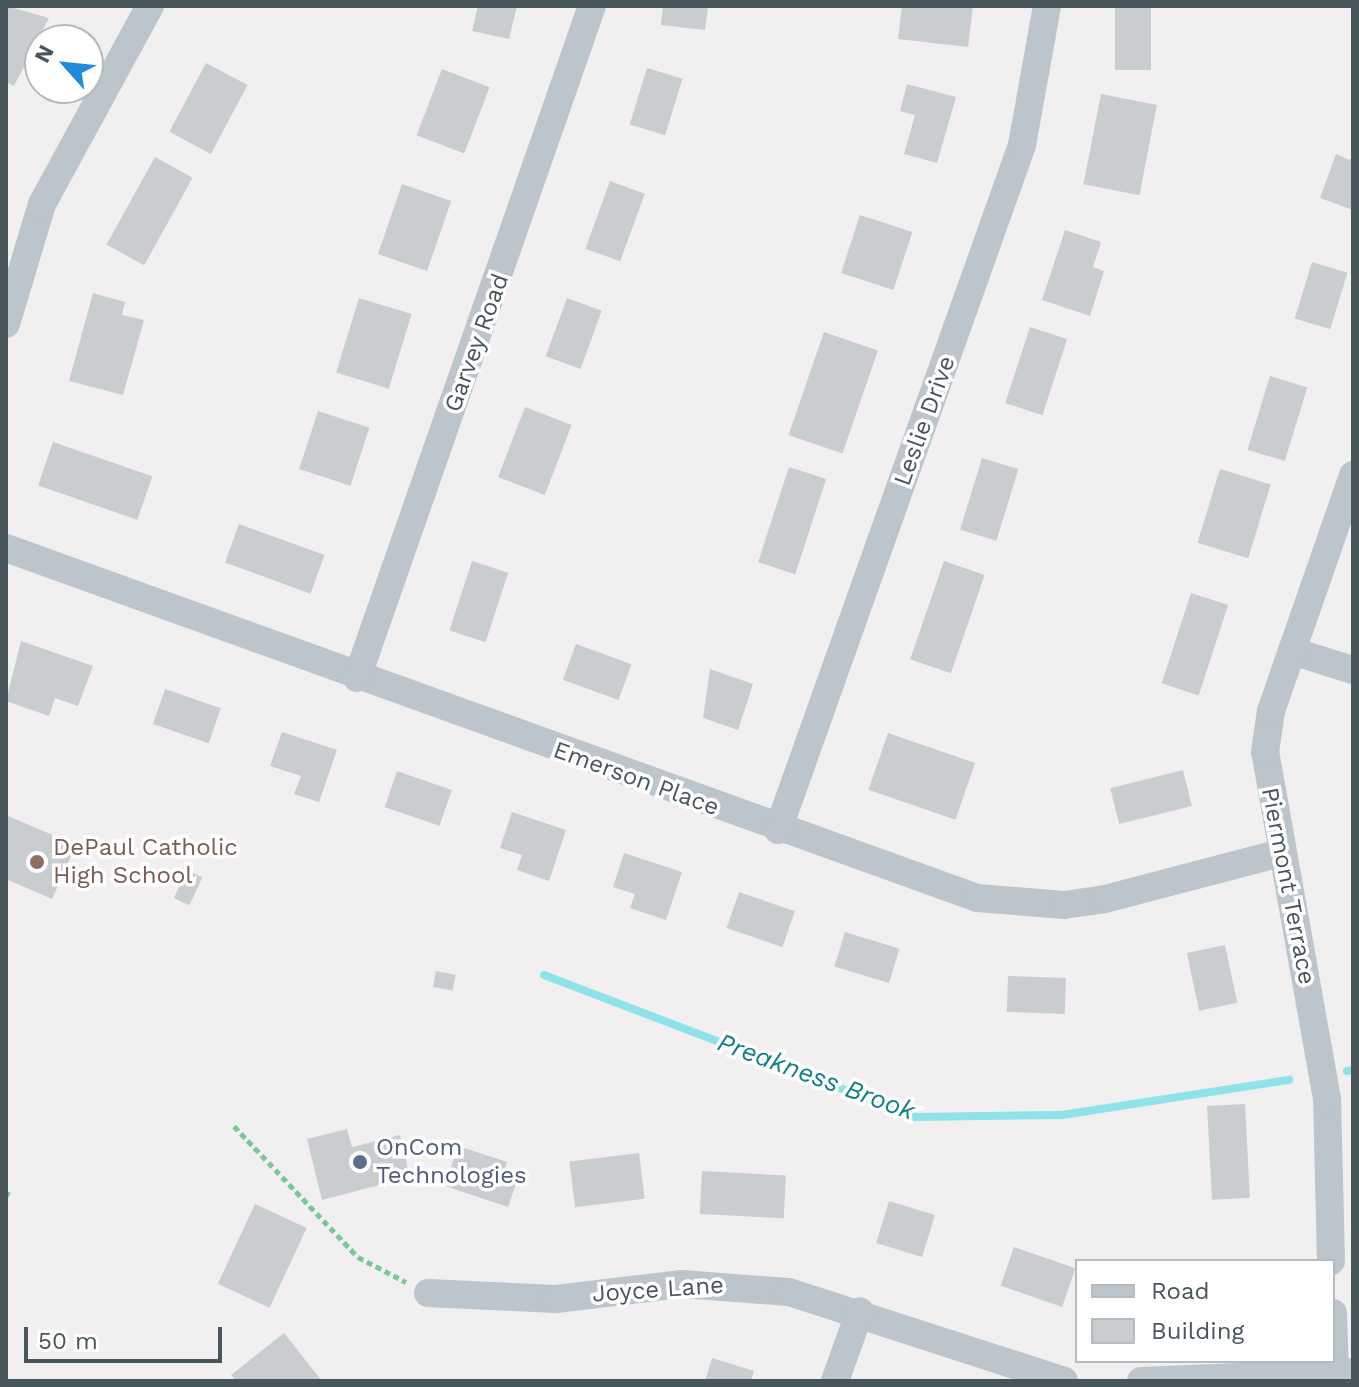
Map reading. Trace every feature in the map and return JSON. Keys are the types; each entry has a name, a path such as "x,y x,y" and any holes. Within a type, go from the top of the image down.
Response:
{"street":[{"path":"6,324 42,204 150,6"},
{"name":"Garvey Road","path":"357,678 592,6"},
{"name":"Leslie Drive","path":"778,830 1022,145 1047,6"},
{"name":"Piermont Terrace","path":"1331,1259 1327,1099 1280,853 1265,752 1292,651 1353,475"},
{"name":"Emerson Place","path":"6,548 357,678 948,890 1021,904 1105,899 1280,853"},
{"path":"1292,651 1353,670"},
{"name":"Joyce Lane","path":"428,1293 556,1299 735,1285 860,1311 1064,1381"},
{"path":"835,1381 860,1311"},
{"path":"1141,1381 1344,1372 1335,1324"}],"path":[{"path":"234,1126 358,1257 428,1293"}],"building":[{"path":"6,6 49,18 46,24 24,24 24,67 14,86 6,82"},
{"path":"478,6 517,6 509,39 472,31"},
{"path":"663,6 708,6 705,30 661,25"},
{"path":"902,6 973,6 968,47 898,39"},
{"path":"1115,6 1151,6 1151,70 1115,70"},
{"path":"206,63 247,85 211,154 169,132"},
{"path":"647,68 682,79 665,135 630,124"},
{"path":"442,69 490,87 464,154 417,135"},
{"path":"907,84 956,97 937,163 904,154 915,115 900,111"},
{"path":"1101,94 1157,105 1139,195 1083,184"},
{"path":"1353,152 1353,210 1320,198 1336,154 1350,160"},
{"path":"155,157 193,178 144,265 107,244"},
{"path":"610,181 645,194 620,261 585,249"},
{"path":"402,184 451,201 427,271 378,254"},
{"path":"860,215 912,232 893,290 841,273"},
{"path":"1065,230 1101,242 1093,267 1104,271 1090,316 1042,300"},
{"path":"1312,262 1347,273 1330,329 1295,318"},
{"path":"93,293 125,302 122,315 144,320 123,395 69,381"},
{"path":"359,298 412,314 389,389 336,373"},
{"path":"567,298 602,311 581,369 546,356"},
{"path":"1030,327 1067,339 1042,415 1005,403"},
{"path":"824,332 878,351 842,454 789,435"},
{"path":"1270,376 1307,387 1285,461 1247,450"},
{"path":"525,407 572,425 545,495 498,477"},
{"path":"318,411 369,428 351,486 299,469"},
{"path":"53,442 152,476 137,520 38,485"},
{"path":"982,458 1018,469 996,541 960,530"},
{"path":"789,467 826,479 795,574 758,562"},
{"path":"1220,469 1271,484 1248,558 1197,543"},
{"path":"239,524 325,555 310,594 225,563"},
{"path":"472,561 508,573 486,642 449,630"},
{"path":"944,561 985,575 951,673 910,659"},
{"path":"1191,593 1228,605 1199,695 1162,683"},
{"path":"21,641 93,666 78,706 55,698 49,716 6,701"},
{"path":"576,644 631,664 618,700 563,680"},
{"path":"710,669 753,684 738,730 703,718"},
{"path":"165,689 221,708 209,743 153,724"},
{"path":"282,732 337,750 319,802 294,794 301,776 270,766"},
{"path":"888,733 975,763 955,820 868,790"},
{"path":"1183,770 1192,806 1119,824 1110,788"},
{"path":"397,771 452,790 439,826 385,807"},
{"path":"512,812 566,830 549,881 517,870 522,855 500,848"},
{"name":"DePaul Catholic High School","path":"6,815 76,845 52,899 6,879"},
{"path":"624,853 682,872 666,920 630,908 635,894 613,887"},
{"path":"187,870 202,877 189,905 174,898"},
{"path":"739,892 795,911 782,947 727,928"},
{"path":"845,932 900,949 889,983 834,966"},
{"path":"1225,945 1237,1003 1199,1011 1187,953"},
{"path":"436,971 456,975 453,991 433,987"},
{"path":"1008,976 1066,978 1065,1014 1007,1012"},
{"path":"1245,1104 1250,1198 1212,1200 1207,1106"},
{"name":"OnCom Technologies","path":"347,1129 352,1147 400,1135 410,1177 322,1200 307,1139"},
{"path":"458,1146 507,1162 502,1179 516,1184 508,1207 445,1186"},
{"path":"639,1153 645,1199 575,1207 570,1162"},
{"path":"702,1171 786,1175 784,1218 700,1214"},
{"path":"889,1201 935,1215 922,1257 876,1243"},
{"path":"255,1204 307,1228 269,1308 218,1284"},
{"path":"1014,1247 1075,1268 1062,1307 1001,1286"},
{"path":"284,1333 322,1381 236,1381 231,1375"},
{"path":"712,1358 754,1371 751,1381 705,1381"}],"waterway":[{"name":"Preakness Brook","path":"544,975 915,1117 1062,1115 1289,1080"},
{"name":"Preakness Brook","path":"1347,1071 1353,1070"}],"place":[{"name":"DePaul Catholic High School","path":"37,862"},
{"name":"OnCom Technologies","path":"360,1162"}]}
